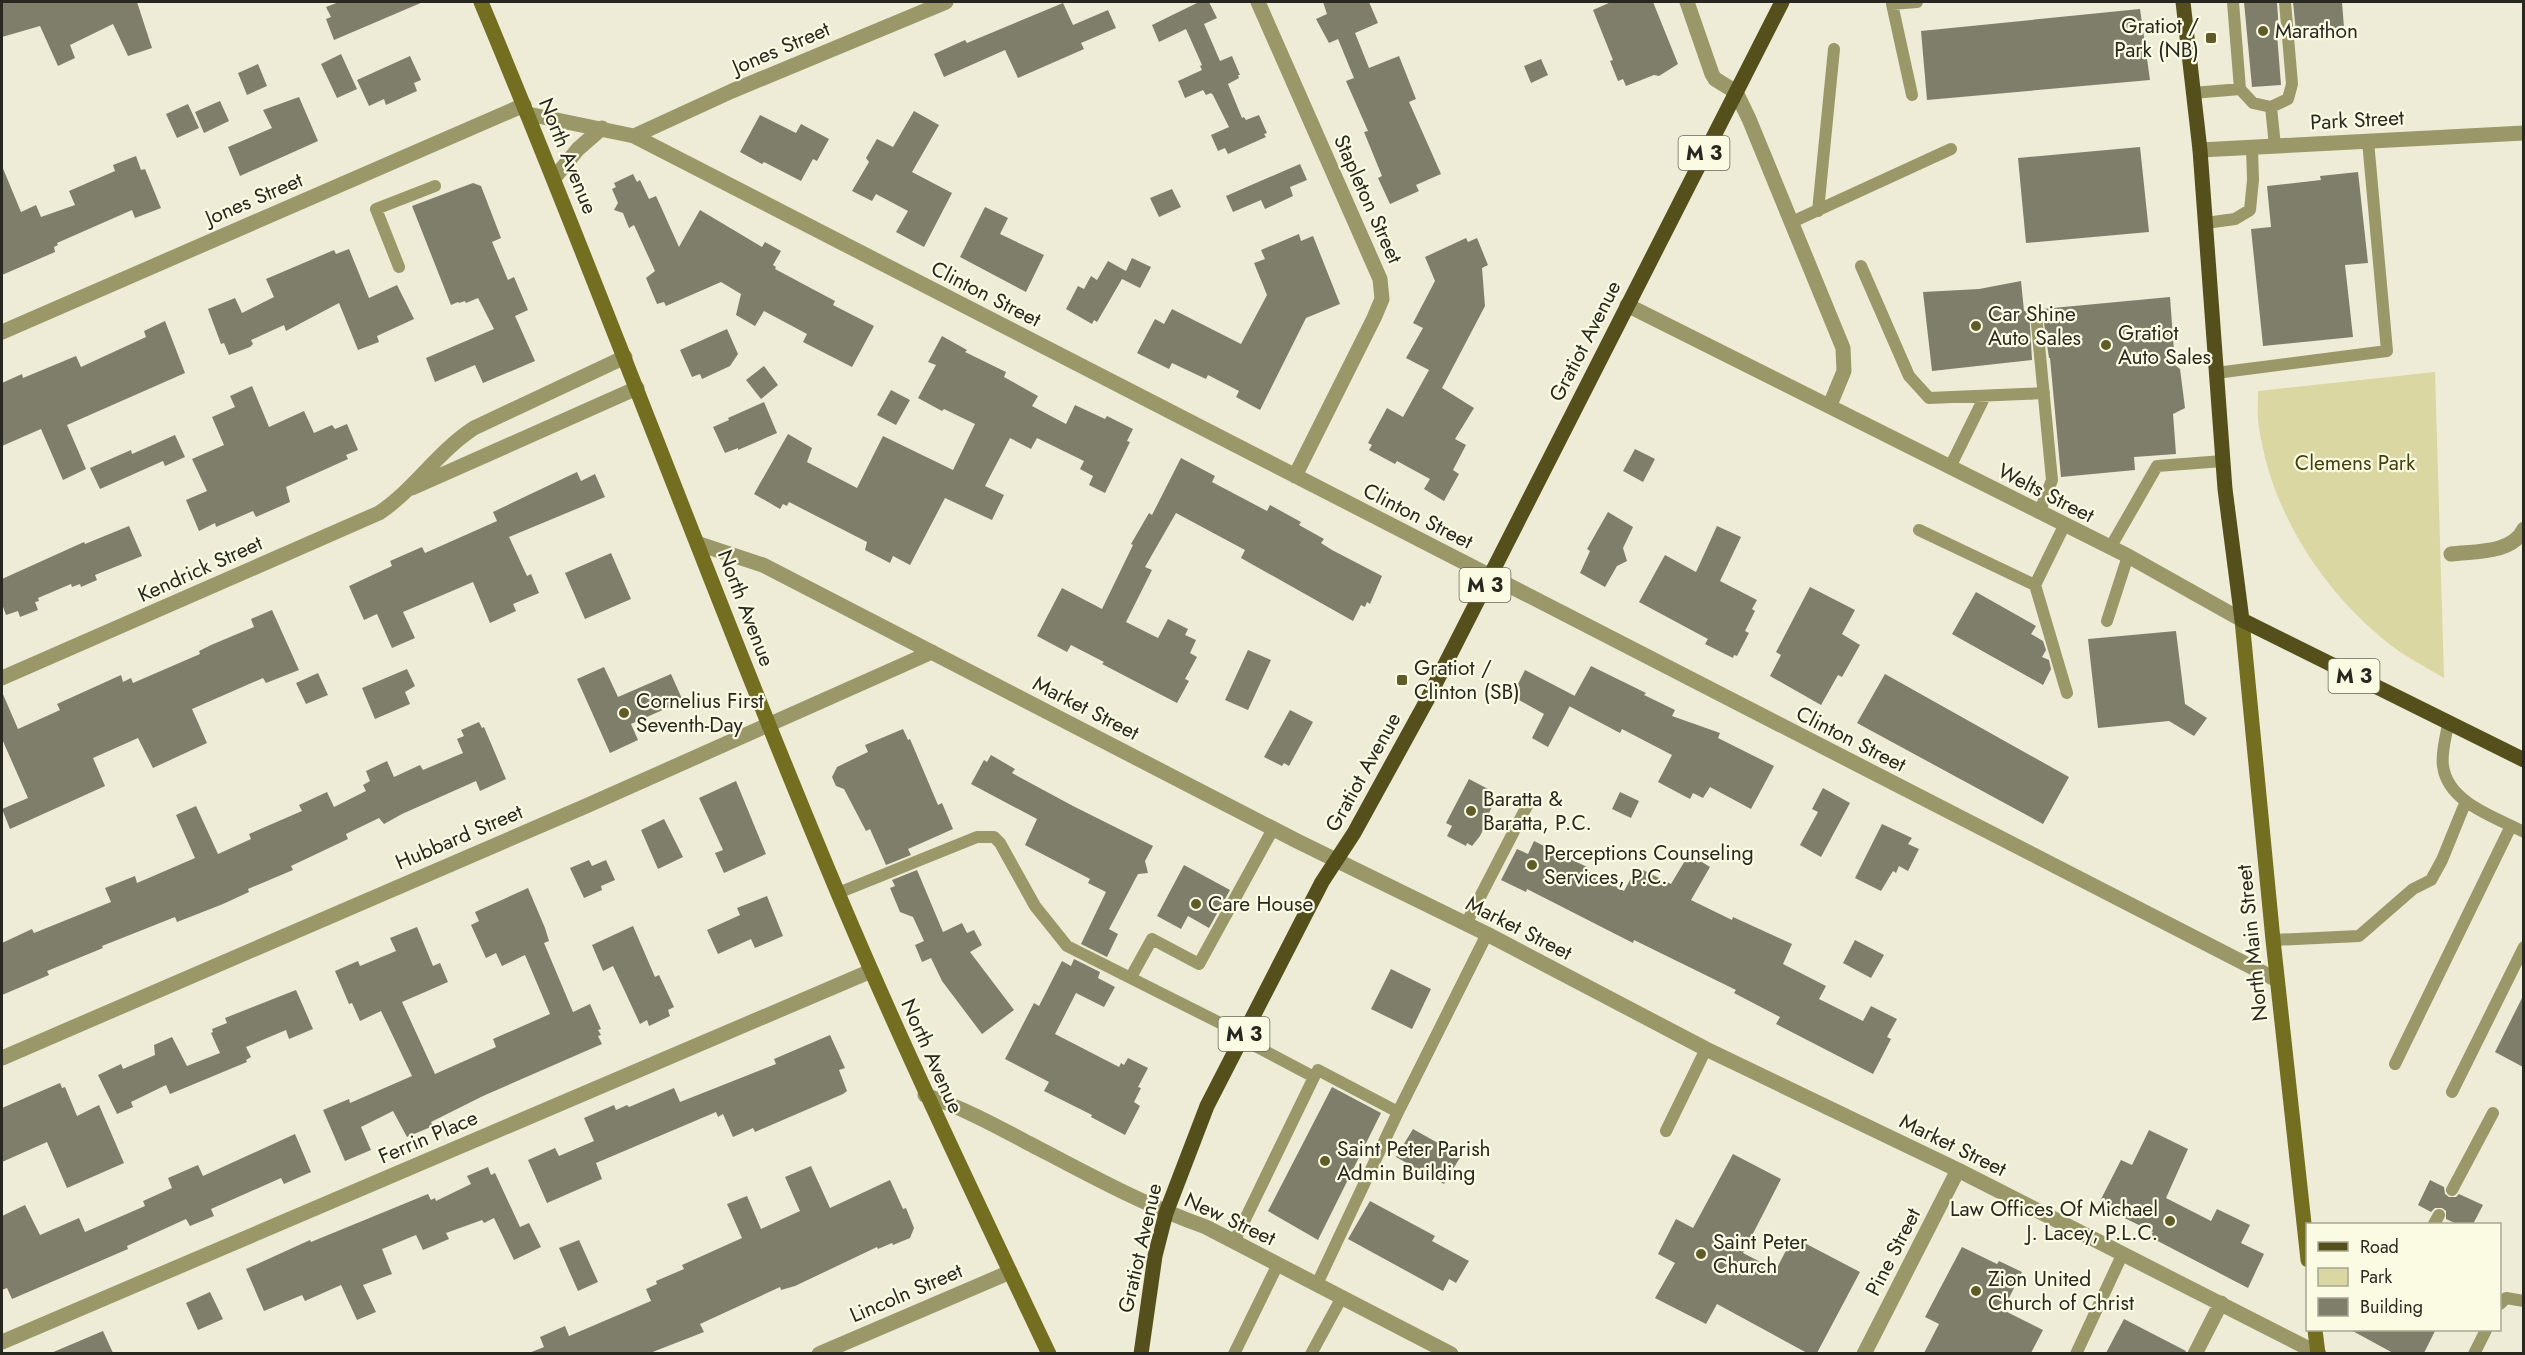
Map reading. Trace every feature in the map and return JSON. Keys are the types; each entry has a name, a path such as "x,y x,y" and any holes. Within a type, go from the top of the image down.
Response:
{"main road":[{"name":"North Avenue","path":"481,2 555,177 837,893 926,1095 1049,1353"},
{"name":"Gratiot Avenue","path":"1141,1353 1155,1256 1166,1213 1207,1106 1322,882 1354,832 1426,702 1782,2"},
{"path":"2183,2 2200,150 2223,461 2242,620"},
{"name":"M 3","path":"2242,620 2523,760"},
{"name":"North Main Street","path":"2242,620 2306,1251"},
{"path":"2315,1331 2318,1353"}],"street":[{"name":"Jones Street","path":"634,136 732,91 946,2"},
{"name":"Stapleton Street","path":"1258,2 1368,249 1382,288 1382,299 1374,318 1295,476"},
{"path":"1687,2 1715,80 1736,92 1762,148 1843,348 1844,371 1830,405"},
{"name":"Clinton Street","path":"526,110 634,136 2277,980"},
{"name":"Jones Street","path":"2,332 526,110"},
{"path":"555,177 572,155 602,128"},
{"name":"Park Street","path":"2200,150 2520,133 2523,148"},
{"name":"Welts Street","path":"1627,305 1830,405 2064,526 2128,556 2242,620"},
{"name":"Kendrick Street","path":"410,490 444,450 474,428 625,357"},
{"name":"Kendrick Street","path":"2,678 379,513 410,490 637,388"},
{"path":"2451,554 2500,548 2510,544 2523,529"},
{"name":"Market Street","path":"699,544 764,565 1273,829 1487,934 1706,1049 1958,1170 2318,1353"},
{"name":"Hubbard Street","path":"2,1058 932,652"},
{"name":"Ferrin Place","path":"2,1342 871,971"},
{"name":"New Street","path":"926,1095 960,1107 1166,1213 1206,1227 1451,1353"},
{"name":"Pine Street","path":"1864,1353 1958,1170"},
{"name":"Lincoln Street","path":"819,1353 1010,1272"},
{"path":"2195,1353 2221,1303"}],"lane":[{"path":"1912,95 1892,4 1917,2"},
{"path":"2240,89 2253,103 2271,107 2288,99 2292,84 2285,60 2282,5"},
{"path":"2237,7 2244,63 2240,89"},
{"path":"1818,211 1834,49"},
{"path":"2193,93 2240,89"},
{"path":"2271,107 2275,146"},
{"path":"2216,373 2387,351 2368,141"},
{"path":"2206,223 2235,219 2250,210 2253,180 2252,147"},
{"path":"1792,222 1951,149"},
{"path":"399,267 376,209 435,186"},
{"path":"1861,266 1909,376 1919,390 1929,398 2044,393"},
{"path":"2036,314 2052,480 2039,513"},
{"path":"1950,467 1984,396"},
{"path":"2110,548 2157,466 2223,461"},
{"path":"2064,526 2035,585 2067,693"},
{"path":"1919,530 2035,585"},
{"path":"2107,621 2128,556"},
{"path":"2448,724 2442,763 2451,788 2466,801 2523,832"},
{"path":"2273,940 2359,936 2413,889 2431,880 2442,860 2466,801"},
{"path":"1466,924 1529,802"},
{"path":"2395,1064 2511,826"},
{"path":"1131,977 1152,939 1199,964 1273,829"},
{"path":"837,893 977,837 994,837 1000,843 1035,906 1067,946 1131,977 1314,1077 1234,1242"},
{"path":"1317,1284 1398,1112 1487,934"},
{"path":"2452,1092 2523,947"},
{"path":"1666,1131 1706,1049"},
{"path":"1318,1070 1398,1112"},
{"path":"2452,1190 2493,1113"},
{"path":"2076,1353 2123,1253"},
{"path":"1234,1353 1278,1264"},
{"path":"1311,1353 1342,1298"},
{"path":"2501,1302 2506,1298 2523,1301"},
{"path":"2474,1353 2485,1331"}],"green space":[{"name":"Clemens Park","path":"2435,372 2444,678 2400,652 2374,631 2327,582 2290,523 2276,492 2266,460 2258,414 2258,391"}],"building":[{"path":"2,2 137,2 152,48 128,56 113,24 70,45 75,58 58,66 40,26 2,37"},
{"path":"339,2 423,2 334,40 326,19 331,17 326,7"},
{"path":"1199,2 1209,2 1217,18 1204,24 1220,61 1232,56 1240,75 1228,84 1242,118 1246,120 1259,115 1267,133 1264,134 1266,137 1228,154 1225,148 1218,151 1211,135 1229,127 1213,95 1211,93 1206,95 1203,90 1185,98 1178,81 1202,70 1200,66 1202,65 1186,29 1159,42 1152,25"},
{"path":"1323,2 1369,2 1378,23 1355,33 1369,68 1399,56 1416,99 1409,102 1441,174 1416,185 1419,191 1390,204 1378,178 1382,176 1364,132 1368,131 1346,81 1354,78 1338,39 1329,43 1316,19 1327,14"},
{"path":"1611,2 1653,2 1678,64 1659,76 1654,75 1626,86 1623,79 1618,81 1610,61 1613,60 1593,10"},
{"path":"2244,2 2277,2 2281,85 2252,87"},
{"path":"2293,2 2342,2 2344,28 2296,32"},
{"path":"1063,3 1073,25 1108,10 1116,28 1081,43 1084,49 1018,78 1005,50 944,77 934,54 965,40 967,43"},
{"path":"2140,9 2150,80 1927,100 1921,31"},
{"path":"341,54 357,89 337,98 321,64"},
{"path":"410,56 421,80 414,83 417,91 386,105 384,99 369,106 357,80"},
{"path":"1541,59 1548,75 1531,83 1524,66"},
{"path":"258,64 267,86 247,95 238,73"},
{"path":"299,97 318,141 240,176 228,147 272,128 263,110"},
{"path":"220,101 229,121 204,133 195,112"},
{"path":"188,104 199,128 177,138 166,114"},
{"path":"914,111 939,125 912,172 952,193 924,247 896,232 908,211 876,194 872,201 852,191 869,162 866,158 877,139 893,147"},
{"path":"760,115 796,133 801,124 829,139 817,161 813,159 801,181 740,152"},
{"path":"2140,147 2149,232 2026,243 2018,158"},
{"path":"136,156 141,170 145,169 161,208 135,218 132,210 57,243 58,245 54,247 55,252 2,275 2,166 21,212 36,205 41,217 75,205 69,191 115,171 113,165"},
{"path":"1300,164 1307,180 1290,187 1293,196 1265,209 1261,200 1233,212 1226,196"},
{"path":"2358,172 2368,263 2345,265 2353,337 2263,346 2251,229 2271,227 2267,186 2321,180 2320,176"},
{"path":"633,174 637,182 640,180 649,199 656,196 679,247 700,210 762,247 765,242 781,251 773,265 775,269 835,301 833,305 874,326 852,367 803,342 807,334 764,311 755,326 736,315 741,294 721,282 666,306 664,302 657,304 646,278 655,271 634,225 629,228 623,213 614,210 618,203 612,189 616,187 614,183"},
{"path":"473,183 481,186 501,238 492,242 508,280 514,277 528,310 515,316 535,361 483,383 475,365 435,382 426,358 494,329 478,298 466,303 465,301 451,305 412,206"},
{"path":"1172,189 1181,207 1159,217 1150,198"},
{"path":"985,207 1008,218 1000,234 1044,255 1026,292 960,257"},
{"path":"1299,234 1301,241 1313,236 1340,304 1306,318 1260,410 1236,397 1239,391 1208,375 1206,379 1172,363 1169,369 1137,353 1155,319 1164,324 1172,309 1241,344 1267,295 1254,263 1265,259 1261,250"},
{"path":"1466,238 1468,242 1477,238 1488,265 1482,268 1485,306 1442,388 1474,408 1455,439 1466,445 1453,470 1459,474 1444,501 1424,489 1430,479 1397,461 1395,464 1369,450 1372,445 1368,443 1387,408 1403,417 1429,370 1406,358 1423,328 1413,323 1435,281 1425,257"},
{"path":"349,249 369,298 397,285 414,319 377,336 379,342 358,350 339,303 286,331 284,325 251,340 253,344 250,347 229,355 224,343 221,344 208,309 235,298 242,313 274,297 266,279 334,250 336,254"},
{"path":"1132,258 1151,267 1140,288 1122,279 1097,322 1094,320 1092,324 1066,309 1078,286 1084,289 1091,276 1097,280 1108,261 1126,271"},
{"name":"Car Shine Auto Sales","path":"2021,281 2024,311 2029,310 2032,360 1932,371 1923,292 1979,289"},
{"path":"2170,297 2175,365 2180,369 2185,408 2173,414 2176,454 2134,457 2135,470 2061,477 2050,358 2042,309"},
{"path":"165,321 185,373 67,425 86,469 63,480 41,429 2,446 2,383 22,374 23,378 76,356 81,367 146,337 144,331"},
{"path":"727,329 738,354 730,366 702,379 700,374 692,377 680,350"},
{"path":"942,336 967,350 965,352 1006,372 1004,377 1038,396 1032,406 1066,424 1075,405 1105,419 1107,416 1133,429 1127,441 1130,442 1105,493 1089,485 1093,476 1080,469 1084,461 1037,438 1031,449 1010,438 985,486 1004,495 992,520 945,498 910,565 893,556 890,563 865,550 867,542 789,502 787,506 783,504 780,509 754,494 788,434 812,448 807,462 857,488 883,436 953,470 975,424 944,409 942,411 918,398 936,365 928,362"},
{"path":"764,366 778,385 761,399 746,380"},
{"path":"252,386 269,427 304,411 314,433 332,425 335,429 347,424 358,450 346,455 348,459 286,487 290,502 256,517 253,511 216,527 215,523 199,531 186,500 207,491 192,459 224,445 212,417 235,407 230,396"},
{"path":"891,390 910,400 896,425 877,415"},
{"path":"764,402 777,433 738,450 738,448 725,453 713,427"},
{"path":"175,435 185,457 165,466 163,461 100,489 90,468 131,450 132,454"},
{"path":"1635,449 1655,459 1643,482 1623,471"},
{"path":"1181,458 1215,476 1212,482 1267,511 1270,505 1301,522 1299,525 1324,539 1321,543 1382,576 1370,604 1367,602 1365,607 1361,605 1353,621 1241,558 1245,550 1176,513 1145,567 1152,570 1126,622 1158,638 1168,619 1188,629 1185,635 1196,640 1190,653 1197,657 1185,679 1189,681 1177,703 1071,645 1067,652 1037,636 1062,588 1102,609 1133,545 1131,544 1149,513 1152,515"},
{"path":"577,472 581,481 595,474 605,497 509,537 527,576 531,574 539,593 513,604 516,611 490,623 473,582 403,612 415,638 392,648 377,614 364,620 349,586 392,566 390,561 422,547 425,553 497,521 493,512"},
{"path":"1608,512 1633,527 1623,548 1627,561 1617,566 1605,587 1580,573 1590,551 1587,549"},
{"path":"129,526 142,556 95,575 97,580 81,587 80,584 72,587 71,584 38,598 39,601 35,602 38,610 20,617 18,611 6,615 2,604 2,579 84,542 85,544"},
{"path":"1717,526 1741,537 1720,581 1757,600 1752,609 1755,611 1745,631 1749,633 1737,656 1734,655 1733,658 1705,644 1708,639 1639,602 1665,555 1696,572"},
{"path":"611,553 631,599 585,619 565,573"},
{"path":"1810,587 1855,610 1842,634 1860,645 1842,677 1838,675 1821,705 1770,676 1781,655 1776,652"},
{"path":"1976,592 2036,626 2031,634 2043,641 2046,650 2042,657 2049,660 2051,669 2043,685 1952,634"},
{"path":"272,610 299,670 266,683 263,678 192,709 207,743 153,768 138,738 93,758 105,786 10,829 2,809 28,798 2,739 2,692 18,729 60,710 57,704 121,675 123,682 131,678 133,683 200,654 199,651 211,645 254,627 251,619"},
{"path":"2176,631 2185,704 2207,718 2194,736 2169,721 2098,728 2088,639"},
{"path":"1248,650 1271,660 1248,710 1225,700"},
{"path":"1591,666 1675,710 1672,716 1720,733 1718,738 1774,766 1751,809 1710,787 1703,798 1693,793 1690,799 1658,782 1672,755 1622,729 1620,733 1569,706"},
{"name":"Cornelius First Seventh-Day","path":"604,667 618,697 671,674 683,701 631,724 638,740 610,753 577,679"},
{"path":"407,669 415,686 405,692 410,704 375,719 362,688"},
{"path":"1525,670 1575,696 1548,747 1532,738 1544,714 1512,696"},
{"path":"318,673 328,695 306,704 296,683"},
{"path":"1885,674 2069,777 2043,824 1857,723"},
{"path":"1290,710 1313,722 1289,766 1284,763 1282,766 1264,757"},
{"path":"479,722 482,728 484,727 506,779 480,791 476,781 384,824 379,818 346,834 348,839 291,866 293,870 248,889 249,892 177,922 175,917 102,946 103,948 47,971 49,975 2,995 2,943 32,929 34,933 111,902 105,888 135,876 137,883 195,858 176,815 196,806 218,854 251,839 249,834 302,811 299,805 327,792 334,807 366,791 363,785 370,781 366,771 387,761 394,777 420,765 423,770 463,753 457,739 464,736 461,730"},
{"path":"903,729 908,740 910,739 938,805 942,803 953,829 908,849 911,855 886,865 870,829 866,831 844,789 836,786 832,777 837,767 868,752 865,745"},
{"path":"991,755 1015,769 1012,773 1153,846 1145,861 1148,873 1138,874 1109,929 1118,934 1107,957 1081,944 1106,892 1088,883 1090,879 1025,845 1037,819 971,784 984,760 987,762"},
{"name":"Baratta & Baratta, P.C.","path":"1469,779 1494,792 1488,803 1493,805 1487,817 1489,818 1480,836 1472,846 1467,843 1466,846 1447,836 1452,826 1446,823"},
{"path":"736,781 766,854 724,873 715,853 723,850 699,798"},
{"path":"1823,788 1850,803 1821,857 1800,845 1818,812 1812,809"},
{"path":"1620,792 1639,801 1631,818 1612,809"},
{"path":"664,819 683,857 658,869 641,830"},
{"path":"1882,824 1912,838 1908,844 1919,849 1908,871 1899,866 1896,873 1893,871 1881,891 1855,878"},
{"path":"1534,841 1589,868 1587,871 1624,891 1637,867 1671,884 1689,854 1710,867 1691,900 1732,920 1733,917 1792,944 1783,964 1826,986 1819,999 1863,1021 1871,1006 1897,1019 1887,1037 1891,1039 1873,1074 1776,1024 1780,1017 1734,993 1736,990 1634,940 1633,943 1527,889 1526,892 1501,880 1517,849 1528,854"},
{"path":"589,860 592,866 606,860 615,880 601,886 602,890 584,898 570,868"},
{"name":"Care House","path":"1184,865 1230,890 1209,928 1188,916 1181,929 1157,916"},
{"path":"917,870 943,932 962,923 967,933 974,930 982,945 970,952 1014,1010 982,1034 942,981 931,958 922,962 915,945 924,941 913,917 900,912 890,888 895,886 892,880"},
{"path":"528,888 549,941 544,943 573,1012 590,1004 601,1029 598,1030 601,1035 598,1036 602,1044 483,1096 431,1122 433,1126 407,1137 393,1111 361,1127 371,1150 345,1161 323,1110 349,1099 350,1103 412,1076 381,1011 360,1021 352,1003 349,1004 335,971 358,961 360,966 396,951 390,938 417,927 433,966 440,963 448,982 402,1002 435,1074 496,1047 493,1039 550,1014 525,955 502,966 496,953 486,958 471,925 479,921 475,912"},
{"path":"767,896 783,936 755,948 751,939 718,954 707,930 740,915 737,908"},
{"path":"633,926 655,977 659,975 674,1007 668,1010 670,1016 649,1026 647,1020 640,1024 613,966 603,971 592,945"},
{"path":"1855,940 1884,955 1871,978 1843,963"},
{"path":"1074,959 1100,972 1098,978 1115,987 1104,1007 1076,993 1055,1034 1119,1067 1121,1063 1124,1065 1128,1058 1148,1068 1138,1087 1141,1088 1134,1102 1140,1106 1125,1135 1091,1117 1092,1115 1044,1091 1049,1082 1005,1059 1034,1003 1039,1006 1062,961 1071,966"},
{"path":"1391,969 1431,989 1412,1029 1371,1009"},
{"path":"296,990 313,1029 289,1039 286,1030 246,1047 251,1057 246,1060 247,1062 170,1094 166,1085 131,1102 133,1107 117,1114 98,1075 121,1064 123,1069 155,1055 154,1045 172,1037 187,1066 220,1053 211,1033 212,1029 227,1023 225,1018"},
{"path":"2523,996 2523,1067 2495,1052"},
{"path":"830,1035 845,1068 839,1070 847,1091 843,1094 755,1132 753,1128 733,1137 723,1114 718,1117 716,1112 596,1163 602,1179 547,1203 528,1160 555,1148 559,1156 594,1141 584,1118 614,1105 616,1110 627,1105 629,1107 674,1088 680,1102 776,1064 774,1059"},
{"path":"60,1083 62,1088 65,1087 77,1116 99,1105 124,1163 67,1188 47,1142 2,1162 2,1108"},
{"name":"Saint Peter Parish Admin Building","path":"1332,1087 1381,1113 1318,1240 1268,1211"},
{"path":"1413,1129 1461,1156 1444,1184 1396,1157"},
{"path":"2149,1130 2188,1149 2166,1198 2211,1221 2217,1209 2250,1225 2241,1243 2264,1254 2248,1288 2150,1237 2153,1232 2098,1205 2121,1160 2132,1165"},
{"path":"295,1134 311,1172 284,1184 281,1178 211,1209 214,1216 190,1226 186,1219 127,1246 128,1249 12,1299 7,1288 2,1290 2,1216 25,1205 40,1235 79,1218 85,1232 145,1206 143,1201 172,1188 168,1178 198,1165 203,1176"},
{"name":"Saint Peter Church","path":"1733,1154 1781,1179 1743,1253 1776,1270 1793,1237 1860,1272 1817,1353 1807,1353 1717,1304 1706,1324 1655,1298 1675,1263 1658,1254 1676,1219 1693,1228"},
{"path":"811,1166 830,1208 890,1180 914,1228 910,1238 893,1245 892,1243 878,1249 877,1247 795,1286 781,1290 780,1287 700,1324 704,1332 650,1353 529,1353 544,1347 540,1337 565,1326 569,1336 651,1301 646,1289 657,1284 656,1281 684,1269 682,1265 742,1238 727,1204 747,1196 761,1229 800,1211 785,1177"},
{"path":"488,1167 491,1175 495,1173 520,1227 529,1223 541,1247 514,1260 494,1218 446,1233 449,1239 423,1250 416,1235 382,1249 392,1274 363,1285 376,1312 357,1320 341,1285 305,1301 302,1295 264,1311 246,1269 310,1240 311,1242 428,1194 431,1200 435,1198 436,1201 471,1184 467,1176"},
{"path":"2430,1180 2444,1187 2445,1194 2449,1197 2456,1197 2459,1194 2483,1205 2474,1223 2455,1223 2446,1219 2446,1211 2442,1208 2435,1208 2431,1212 2418,1205"},
{"path":"1370,1201 1435,1236 1432,1241 1469,1261 1456,1283 1449,1279 1443,1291 1348,1239"},
{"path":"579,1240 598,1282 578,1291 559,1248"},
{"name":"Zion United Church of Christ","path":"1962,1247 1997,1264 1999,1261 2022,1272 2003,1310 2043,1330 2031,1353 1924,1353 1939,1324 1925,1317"},
{"path":"210,1292 223,1319 198,1330 186,1303"},
{"path":"2124,1319 2186,1351 2185,1353 2106,1353"},
{"path":"103,1331 113,1353 51,1353"},
{"path":"2353,1331 2435,1331 2424,1353 2393,1353"}],"place":[{"name":"Marathon","path":"2263,31"},
{"name":"Gratiot / Park (NB)","path":"2211,38"},
{"name":"Car Shine Auto Sales","path":"1976,326"},
{"name":"Gratiot Auto Sales","path":"2106,345"},
{"name":"Gratiot / Clinton (SB)","path":"1402,680"},
{"name":"Cornelius First Seventh-Day","path":"624,713"},
{"name":"Baratta & Baratta, P.C.","path":"1471,811"},
{"name":"Perceptions Counseling Services, P.C.","path":"1532,865"},
{"name":"Care House","path":"1196,904"},
{"name":"Saint Peter Parish Admin Building","path":"1325,1161"},
{"name":"Law Offices Of Michael J. Lacey, P.L.C.","path":"2170,1221"},
{"name":"Saint Peter Church","path":"1701,1254"},
{"name":"Zion United Church of Christ","path":"1976,1291"}]}
